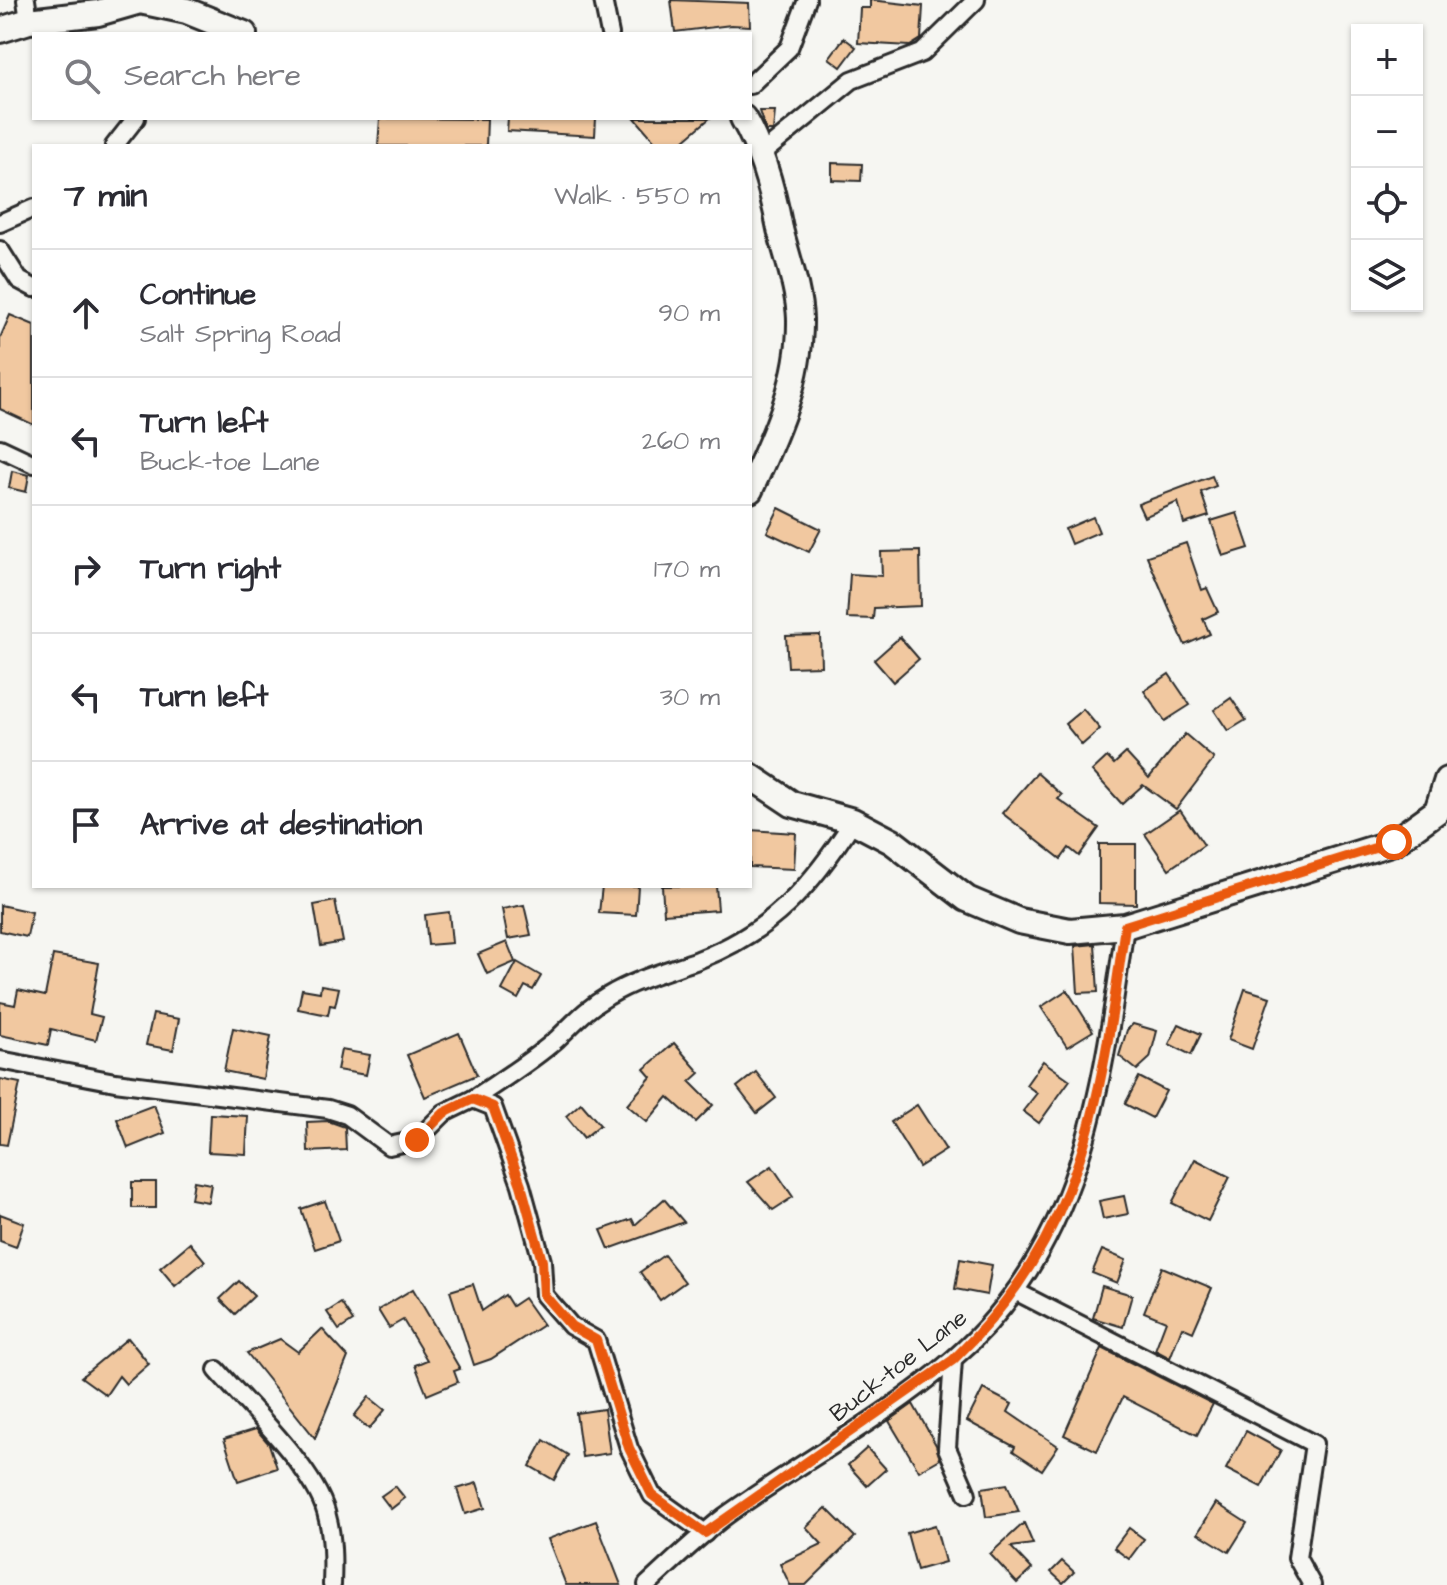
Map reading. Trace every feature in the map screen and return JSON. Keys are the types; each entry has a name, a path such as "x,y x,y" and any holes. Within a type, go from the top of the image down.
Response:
{"street":[{"path":"603,0 610,32"},
{"path":"752,83 789,48 807,0"},
{"path":"759,156 852,80 922,53 976,0"},
{"path":"0,30 28,10 98,13 140,1 203,17 239,32"},
{"path":"116,144 134,120"},
{"path":"744,120 753,135 775,201 800,318 794,375 779,430 752,486"},
{"path":"0,223 32,209"},
{"path":"1,257 19,280 32,287"},
{"path":"0,448 32,463"},
{"path":"752,777 792,804 853,821 893,842 967,899 1019,921 1070,931 1125,926 1394,842 1437,811 1447,780"},
{"path":"0,1060 115,1082 328,1109 347,1115 389,1146 417,1140 444,1113 473,1099 529,1061 582,1013 607,997 637,980 700,959 748,935 774,917 811,883 853,821"},
{"name":"Buck-toe Lane","path":"647,1585 705,1533 953,1360 988,1326 1015,1291 1054,1226 1087,1145 1105,1066 1125,926"},
{"path":"473,1099 493,1107 542,1261 544,1295 571,1326 596,1340 629,1448 652,1495 705,1533"},
{"path":"1015,1291 1314,1444 1297,1558 1312,1585"},
{"path":"953,1360 947,1448 967,1494"},
{"path":"217,1370 313,1484 325,1509 331,1532 332,1585"}],"building":[{"path":"671,0 749,3 750,26 731,25 675,32"},
{"path":"870,0 923,6 921,39 910,46 858,43 860,8 870,8"},
{"path":"844,38 856,47 841,67 829,58"},
{"path":"759,111 775,111 773,131 766,131"},
{"path":"380,120 487,120 486,144 378,144"},
{"path":"508,120 596,120 595,136 507,131"},
{"path":"637,120 708,120 679,144 657,144"},
{"path":"832,163 862,164 861,181 832,180"},
{"path":"10,315 32,324 32,424 0,409 0,338"},
{"path":"12,471 29,475 26,492 9,488"},
{"path":"1212,476 1216,486 1201,492 1209,516 1184,524 1178,502 1144,517 1138,504"},
{"path":"779,508 821,529 809,552 767,532"},
{"path":"1237,513 1249,548 1223,556 1211,521"},
{"path":"1093,517 1099,532 1071,544 1065,529"},
{"path":"1186,543 1202,590 1207,588 1218,612 1203,619 1210,634 1185,645 1147,556"},
{"path":"920,551 921,606 874,608 873,619 847,618 850,574 882,576 881,552"},
{"path":"820,635 821,666 788,667 786,636"},
{"path":"900,637 919,659 893,682 874,660"},
{"path":"1169,674 1190,705 1165,721 1144,691"},
{"path":"1231,698 1246,720 1228,731 1214,710"},
{"path":"1083,709 1100,729 1082,745 1065,724"},
{"path":"1185,734 1214,759 1176,809 1143,785 1122,804 1092,771 1107,757 1114,764 1126,753 1149,778"},
{"path":"1037,773 1062,795 1058,799 1099,828 1079,856 1069,848 1061,859 1002,813"},
{"path":"1180,810 1204,845 1169,869 1145,834"},
{"path":"752,830 796,833 794,869 752,867"},
{"path":"1099,844 1136,844 1136,904 1099,903"},
{"path":"602,888 638,888 636,915 599,913"},
{"path":"662,888 716,888 718,910 664,914"},
{"path":"335,901 343,942 321,946 314,905"},
{"path":"0,905 32,912 27,937 0,931"},
{"path":"524,905 531,935 508,939 502,909"},
{"path":"449,912 452,943 428,945 425,915"},
{"path":"507,942 515,962 487,974 478,954"},
{"path":"1095,944 1098,992 1078,993 1075,946"},
{"path":"53,955 99,963 90,1014 102,1017 96,1040 51,1029 48,1045 0,1035 0,1002 15,1005 18,990 45,996"},
{"path":"517,962 541,976 533,990 525,986 518,999 502,990"},
{"path":"321,985 339,988 335,1006 330,1005 328,1015 298,1009 302,989 320,992"},
{"path":"1245,989 1270,997 1252,1049 1228,1040"},
{"path":"1067,990 1093,1031 1067,1047 1041,1007"},
{"path":"153,1014 179,1019 173,1050 146,1045"},
{"path":"1133,1024 1157,1031 1150,1058 1137,1070 1119,1056 1127,1030"},
{"path":"1179,1024 1201,1034 1191,1055 1169,1044"},
{"path":"233,1028 271,1036 263,1079 224,1071"},
{"path":"459,1033 477,1075 425,1097 407,1055"},
{"path":"674,1043 700,1073 690,1082 713,1105 696,1122 668,1097 647,1122 627,1105 651,1077 644,1069"},
{"path":"341,1050 370,1055 366,1075 337,1070"},
{"path":"1043,1061 1070,1080 1039,1123 1023,1111 1037,1093 1026,1085"},
{"path":"756,1072 776,1098 757,1113 737,1087"},
{"path":"1139,1077 1166,1091 1152,1118 1125,1104"},
{"path":"0,1079 20,1083 7,1145 0,1144"},
{"path":"581,1103 600,1125 584,1138 566,1116"},
{"path":"154,1105 165,1133 128,1148 117,1119"},
{"path":"917,1105 946,1150 919,1167 891,1122"},
{"path":"210,1114 248,1116 246,1154 208,1152"},
{"path":"328,1121 345,1127 346,1150 308,1152 307,1122"},
{"path":"1195,1159 1230,1177 1208,1221 1172,1203"},
{"path":"772,1166 793,1197 773,1210 748,1182"},
{"path":"194,1181 211,1184 208,1202 191,1199"},
{"path":"132,1182 156,1182 156,1208 132,1208"},
{"path":"1124,1196 1128,1214 1103,1219 1099,1201"},
{"path":"664,1199 684,1222 609,1249 601,1230 632,1219 635,1225"},
{"path":"325,1201 339,1241 315,1249 301,1209"},
{"path":"0,1214 24,1223 16,1247 0,1241"},
{"path":"190,1243 205,1261 175,1286 160,1268"},
{"path":"1102,1250 1126,1260 1117,1283 1092,1273"},
{"path":"664,1255 685,1282 660,1300 640,1272"},
{"path":"960,1259 992,1265 987,1295 955,1289"},
{"path":"1162,1267 1212,1288 1193,1332 1182,1327 1170,1358 1155,1350 1166,1321 1144,1312"},
{"path":"239,1281 254,1296 235,1314 220,1299"},
{"path":"473,1284 482,1311 505,1295 512,1306 524,1298 543,1325 491,1359 474,1365 450,1291"},
{"path":"1102,1286 1132,1295 1123,1327 1093,1318"},
{"path":"413,1289 460,1369 454,1371 458,1382 427,1395 415,1365 427,1360 403,1320 389,1328 378,1310"},
{"path":"341,1303 353,1321 339,1330 327,1312"},
{"path":"322,1329 348,1357 315,1438 247,1353 280,1339 298,1352"},
{"path":"128,1338 149,1364 126,1384 119,1376 106,1395 81,1377"},
{"path":"1102,1348 1213,1404 1197,1435 1123,1397 1097,1451 1064,1435"},
{"path":"983,1389 1012,1404 1008,1412 1058,1446 1042,1470 1013,1451 1015,1447 967,1421"},
{"path":"369,1397 385,1410 369,1429 354,1416"},
{"path":"913,1404 936,1445 940,1459 919,1471 889,1421"},
{"path":"604,1409 610,1453 582,1457 576,1413"},
{"path":"256,1429 269,1444 277,1468 238,1481 224,1439"},
{"path":"1246,1431 1281,1450 1261,1487 1226,1469"},
{"path":"544,1440 568,1455 554,1480 530,1466"},
{"path":"867,1448 886,1469 867,1486 848,1465"},
{"path":"477,1483 485,1508 465,1514 457,1489"},
{"path":"1007,1484 1019,1512 986,1517 982,1488"},
{"path":"395,1486 405,1498 391,1509 381,1496"},
{"path":"1216,1503 1247,1523 1229,1552 1198,1533"},
{"path":"826,1508 855,1537 806,1585 790,1585 780,1564 822,1544 806,1527"},
{"path":"596,1521 621,1585 566,1585 548,1539"},
{"path":"1024,1523 1033,1544 1011,1547 1032,1569 1017,1583 990,1554"},
{"path":"935,1525 945,1562 917,1570 907,1533"},
{"path":"1129,1528 1144,1539 1129,1559 1114,1548"},
{"path":"1062,1561 1074,1572 1063,1583 1051,1572"}],"route":[{"path":"417,1140 444,1113 473,1099 493,1107 521,1185 542,1261 544,1295 571,1326 596,1340 629,1448 652,1495 705,1533 953,1360 988,1326 1015,1291 1054,1226 1087,1145 1105,1066 1125,926 1394,842"}]}
